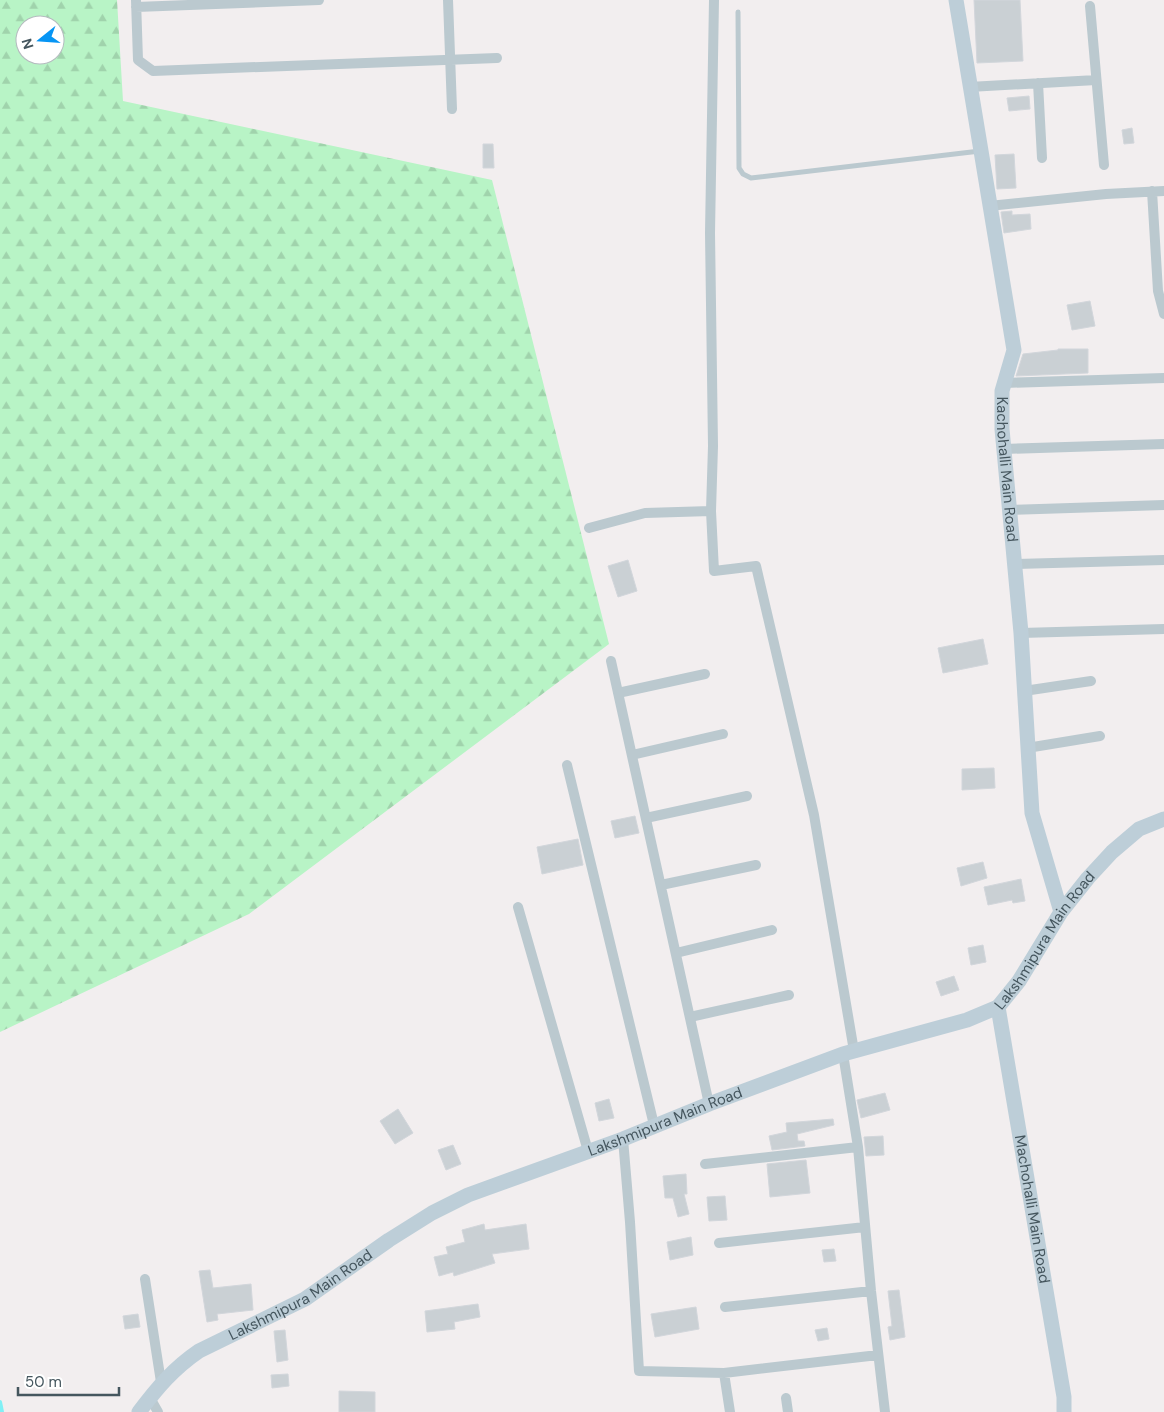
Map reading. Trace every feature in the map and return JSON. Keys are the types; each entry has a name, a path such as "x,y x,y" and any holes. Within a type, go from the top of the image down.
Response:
{"street":[{"path":"319,0 136,3 138,60 153,71 497,58"},
{"path":"448,0 452,109"},
{"path":"714,0 710,233 713,446 711,511 714,571 756,566 814,815 848,1053 884,1412"},
{"name":"Kachohalli Main Road","path":"956,0 1014,350 1002,391 1004,449 1013,564 1021,633 1032,813 1061,912"},
{"path":"1090,6 1104,165"},
{"path":"969,87 1096,80"},
{"path":"1038,83 1042,158"},
{"path":"989,206 1164,190"},
{"path":"1152,191 1158,290 1164,314"},
{"path":"1004,383 1164,378"},
{"path":"1004,449 1164,444"},
{"path":"1009,510 1164,505"},
{"path":"589,528 645,513 711,511"},
{"path":"1013,564 1164,560"},
{"path":"1021,633 1164,629"},
{"path":"611,661 709,1104"},
{"path":"618,693 705,674"},
{"path":"1024,691 1091,681"},
{"path":"632,755 723,734"},
{"path":"1027,748 1100,736"},
{"path":"567,765 654,1125"},
{"path":"646,818 747,796"},
{"name":"Lakshmipura Main Road","path":"139,1412 162,1382 199,1351 305,1299 389,1240 432,1213 468,1195 623,1139 654,1125 848,1053 967,1020 998,1007 1019,981 1036,950 1061,912 1088,878 1112,852 1139,829 1164,819"},
{"path":"661,885 756,865"},
{"path":"518,907 588,1151"},
{"path":"676,953 772,930"},
{"path":"690,1017 788,995"},
{"name":"Machohalli Main Road","path":"998,1007 1064,1397 1064,1412"},
{"path":"623,1139 639,1371 724,1373 878,1355"},
{"path":"705,1164 858,1147"},
{"path":"719,1243 865,1227"},
{"path":"145,1279 162,1382"},
{"path":"725,1307 871,1291"},
{"path":"724,1373 730,1412"},
{"path":"150,1398 158,1412"},
{"path":"786,1398 788,1412"}],"lane":[{"path":"738,12 739,168 743,174 751,178 980,151"}],"green space":[{"path":"0,0 117,0 123,101 492,180 609,644 249,914 0,1032"}],"building":[{"path":"974,0 1020,0 1023,61 977,63"},
{"path":"1029,96 1030,109 1009,111 1007,98"},
{"path":"1132,128 1134,143 1124,144 1122,130"},
{"path":"483,144 493,144 494,168 483,168"},
{"path":"1014,154 1016,188 997,189 995,155"},
{"path":"1012,211 1012,215 1030,214 1031,229 1004,233 1001,212"},
{"path":"1090,301 1095,326 1072,330 1067,305"},
{"path":"1058,349 1088,349 1088,373 1016,376 1023,354"},
{"path":"628,560 637,591 618,597 608,566"},
{"path":"983,639 988,664 943,673 938,648"},
{"path":"994,768 995,788 962,790 962,769"},
{"path":"635,816 639,833 615,838 611,821"},
{"path":"578,839 583,865 542,874 537,847"},
{"path":"983,862 987,878 961,886 957,868"},
{"path":"1021,879 1025,901 1013,903 1012,900 988,905 984,887"},
{"path":"983,945 986,962 971,965 968,948"},
{"path":"954,976 959,990 941,996 936,982"},
{"path":"885,1093 890,1110 861,1118 857,1100"},
{"path":"609,1099 614,1118 599,1121 595,1103"},
{"path":"398,1109 413,1133 395,1144 380,1121"},
{"path":"833,1119 834,1125 797,1134 798,1141 804,1141 805,1146 772,1150 769,1136 787,1132 786,1123"},
{"path":"883,1136 884,1155 866,1156 864,1137"},
{"path":"453,1145 461,1164 446,1170 438,1150"},
{"path":"806,1160 810,1193 770,1197 767,1164"},
{"path":"686,1174 687,1194 684,1194 689,1214 678,1217 673,1198 665,1198 663,1176"},
{"path":"725,1196 727,1220 709,1221 707,1197"},
{"path":"484,1224 485,1230 526,1224 529,1249 492,1254 495,1263 454,1276 453,1272 439,1276 434,1257 448,1254 446,1247 465,1242 462,1230"},
{"path":"691,1237 693,1255 670,1260 667,1242"},
{"path":"834,1249 836,1261 824,1262 822,1250"},
{"path":"210,1270 213,1288 251,1284 253,1310 217,1314 218,1320 207,1322 199,1271"},
{"path":"899,1290 905,1337 890,1340 888,1327 892,1326 888,1291"},
{"path":"478,1304 480,1317 454,1322 455,1329 427,1332 425,1311"},
{"path":"696,1307 699,1329 655,1337 651,1314"},
{"path":"138,1314 140,1327 125,1329 123,1316"},
{"path":"827,1328 829,1339 818,1341 815,1330"},
{"path":"285,1330 288,1360 277,1362 274,1331"},
{"path":"288,1374 289,1386 272,1388 271,1375"},
{"path":"339,1391 375,1392 375,1412 339,1412"}],"waterway":[{"path":"0,1402 2,1412"}]}
